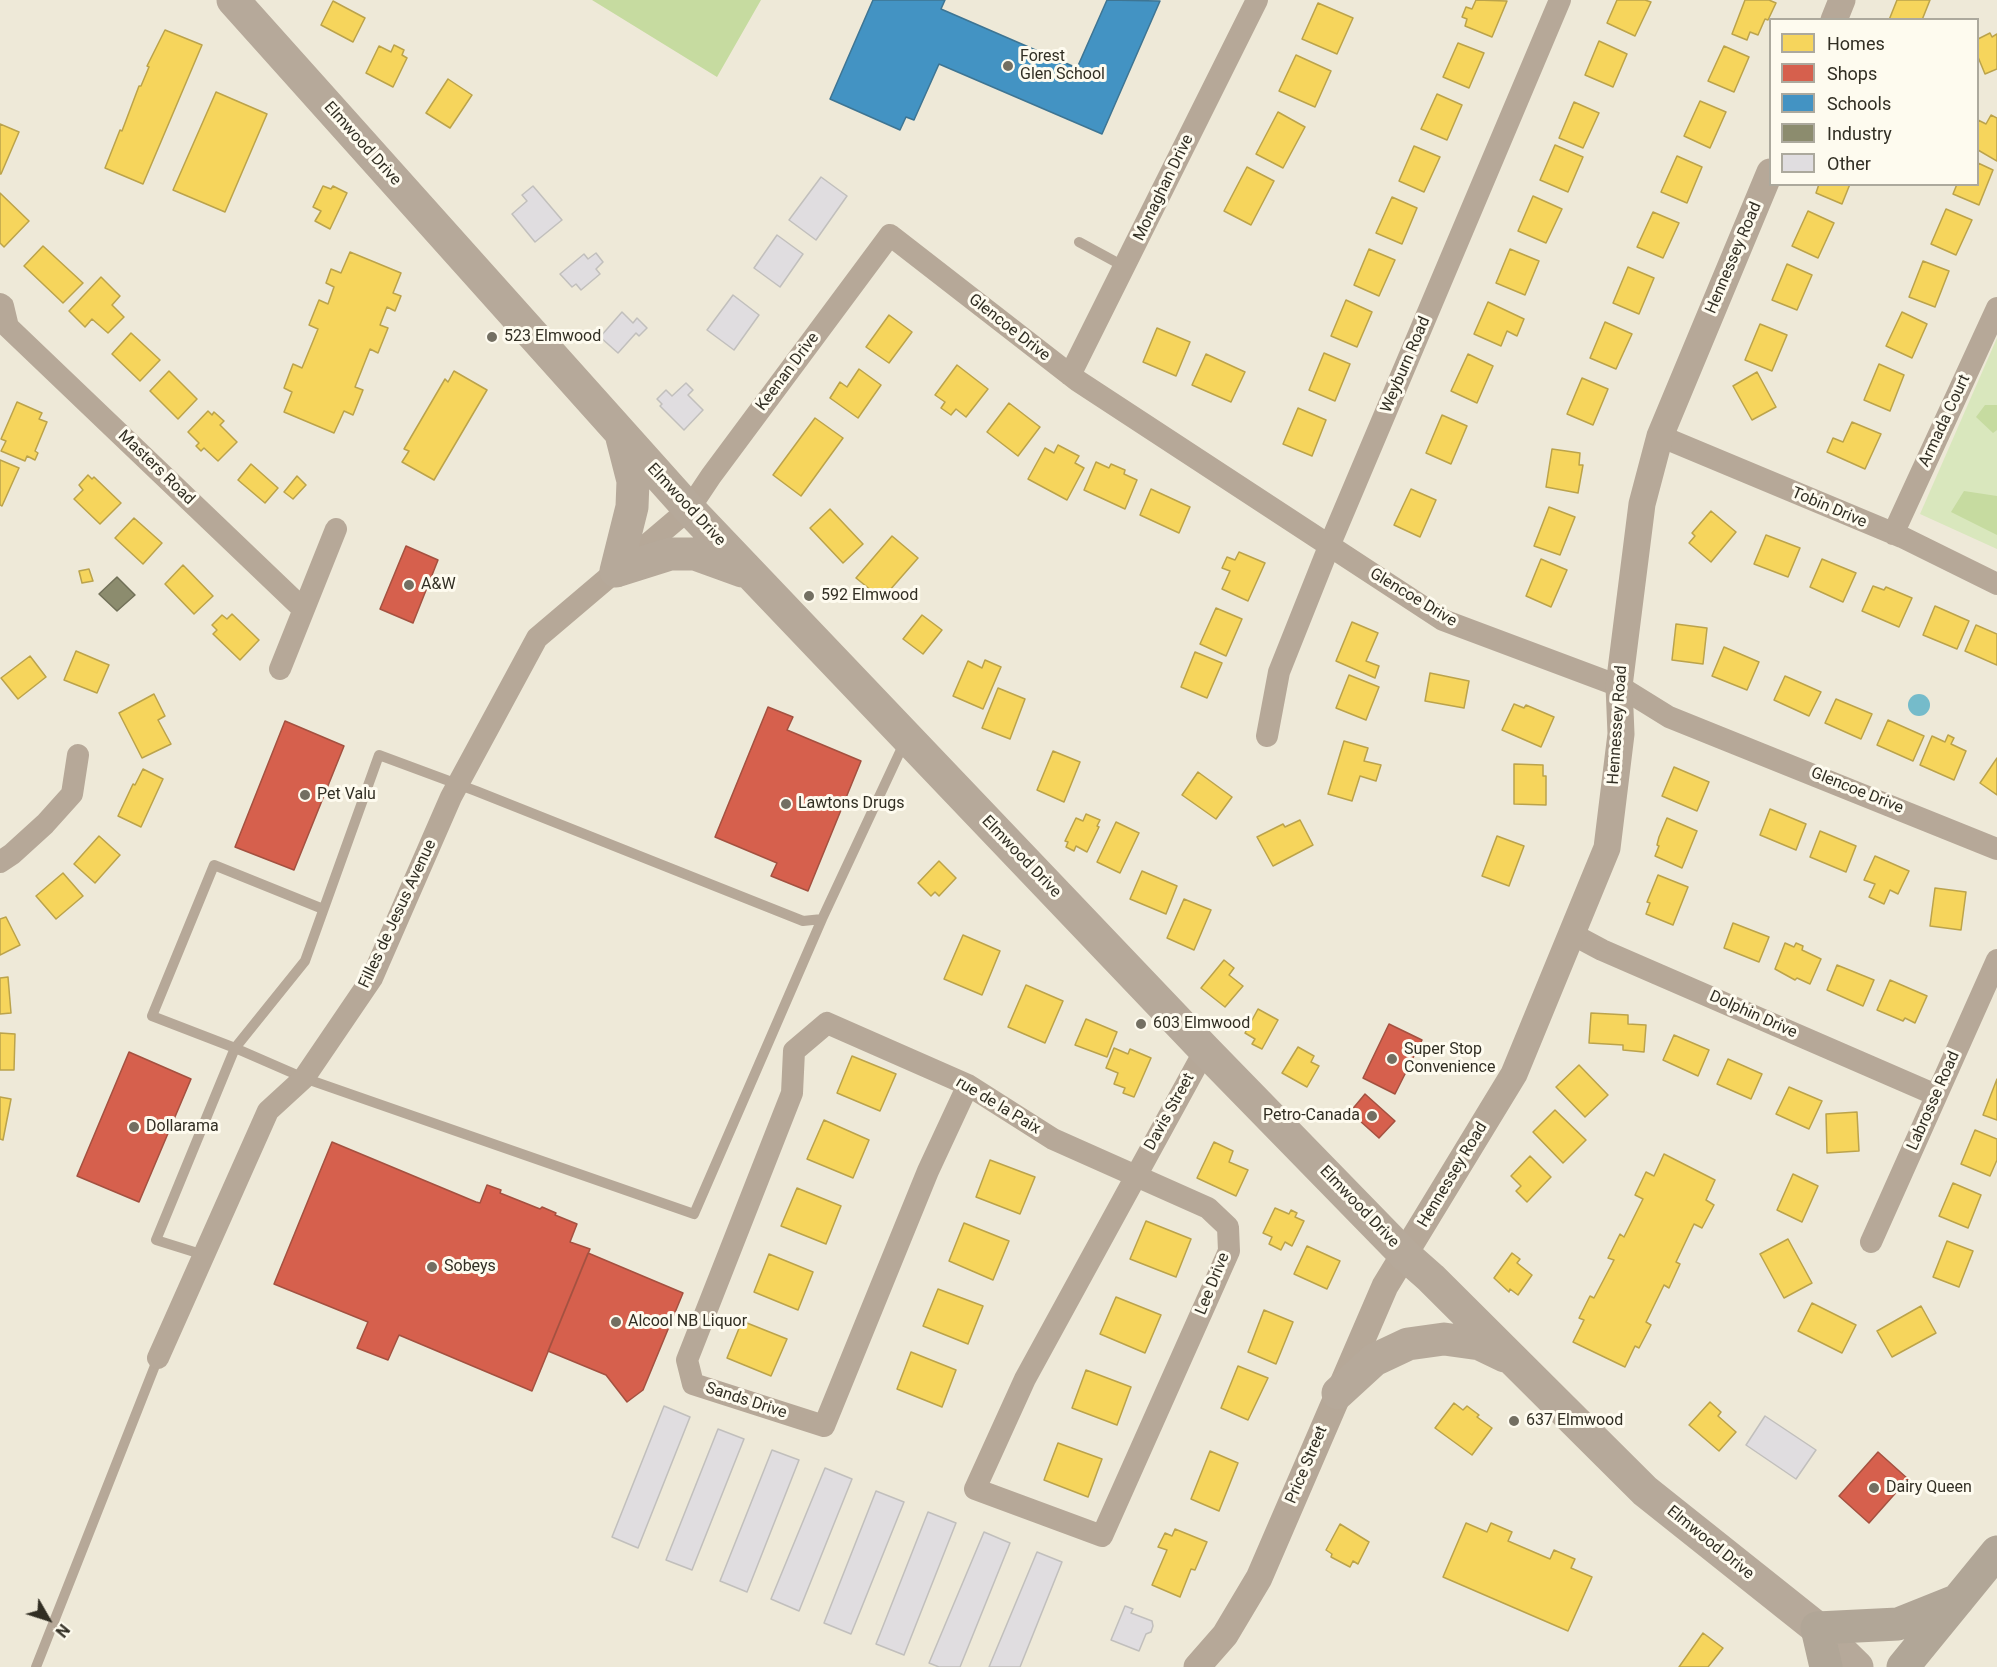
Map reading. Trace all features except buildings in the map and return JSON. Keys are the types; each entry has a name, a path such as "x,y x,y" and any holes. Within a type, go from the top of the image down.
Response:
{"highway":[{"path":"1903,1667 1997,1552"},
{"path":"1826,1667 1816,1628 1898,1624 1958,1600"}],"main road":[{"name":"Elmwood Drive","path":"246,4 689,509 1205,1050 1405,1255 1645,1491 1816,1628 1857,1667"},
{"path":"616,571 632,507 633,481 621,433"},
{"path":"616,571 670,554 695,554 750,573"},
{"path":"1338,1393 1374,1360 1408,1344 1444,1339 1480,1344 1514,1361"}],"street":[{"name":"Monaghan Drive","path":"1070,375 1257,0"},
{"name":"Weyburn Road","path":"1267,736 1279,672 1330,544 1560,0"},
{"path":"1835,18 1842,0"},
{"name":"Hennessey Road","path":"1405,1255 1514,1074 1607,848 1621,734 1619,686 1642,504 1660,436 1769,174"},
{"name":"Glencoe Drive","path":"890,235 1070,375 1443,620 1619,686 1669,717 1997,849"},
{"name":"Keenan Drive","path":"689,509 890,235"},
{"name":"Masters Road","path":"0,304 3,306 3,330 303,609"},
{"name":"Armada Court","path":"1893,534 1997,308"},
{"name":"Tobin Drive","path":"1660,436 1893,534 1997,584"},
{"name":"Filles de Jesus Avenue","path":"158,1358 267,1111 304,1078 372,978 458,784 537,639 689,509"},
{"path":"280,669 336,529"},
{"path":"0,862 45,824 72,794 78,756"},
{"name":"Dolphin Drive","path":"1572,934 1602,950 1936,1095"},
{"name":"Labrosse Road","path":"1871,1242 1997,960"},
{"name":"rue de la Paix","path":"827,1023 968,1085 1053,1139 1135,1175"},
{"name":"Sands Drive","path":"827,1023 794,1052 792,1094 687,1360 693,1384 824,1426 928,1171 968,1085"},
{"name":"Davis Street","path":"1135,1175 1205,1050"},
{"name":"Lee Drive","path":"1135,1175 1208,1208 1228,1227 1229,1251 1102,1536 975,1489 1025,1379 1135,1175"},
{"name":"Price Street","path":"1197,1667 1225,1635 1258,1578 1385,1286 1405,1255"}],"lane":[{"path":"1079,242 1125,267"},
{"path":"323,909 214,866 152,1016 304,1078 694,1214 822,919 907,738"},
{"path":"204,1255 156,1240 235,1048 305,961 379,755 803,921 822,919"},
{"path":"36,1667 158,1358"}],"green space":[{"path":"592,0 761,0 717,77"},
{"path":"1997,338 1997,549 1920,514"},
{"path":"1985,405 1997,405 1997,430 1993,433 1976,417"},
{"path":"1964,491 1997,496 1997,535 1951,512"}],"water":[{"path":"1919,694 1927,697 1930,705 1927,713 1919,716 1911,713 1908,705 1911,697"}],"place":[{"name":"Forest Glen School","path":"1008,66"},
{"name":"523 Elmwood","path":"492,337"},
{"name":"A&W","path":"409,585"},
{"name":"592 Elmwood","path":"809,596"},
{"name":"Pet Valu","path":"305,795"},
{"name":"Lawtons Drugs","path":"786,804"},
{"name":"603 Elmwood","path":"1141,1024"},
{"name":"Super Stop Convenience","path":"1392,1059"},
{"name":"Petro-Canada","path":"1372,1116"},
{"name":"Dollarama","path":"134,1127"},
{"name":"Sobeys","path":"432,1267"},
{"name":"Alcool NB Liquor","path":"616,1322"},
{"name":"637 Elmwood","path":"1514,1421"},
{"name":"Dairy Queen","path":"1874,1488"}]}
